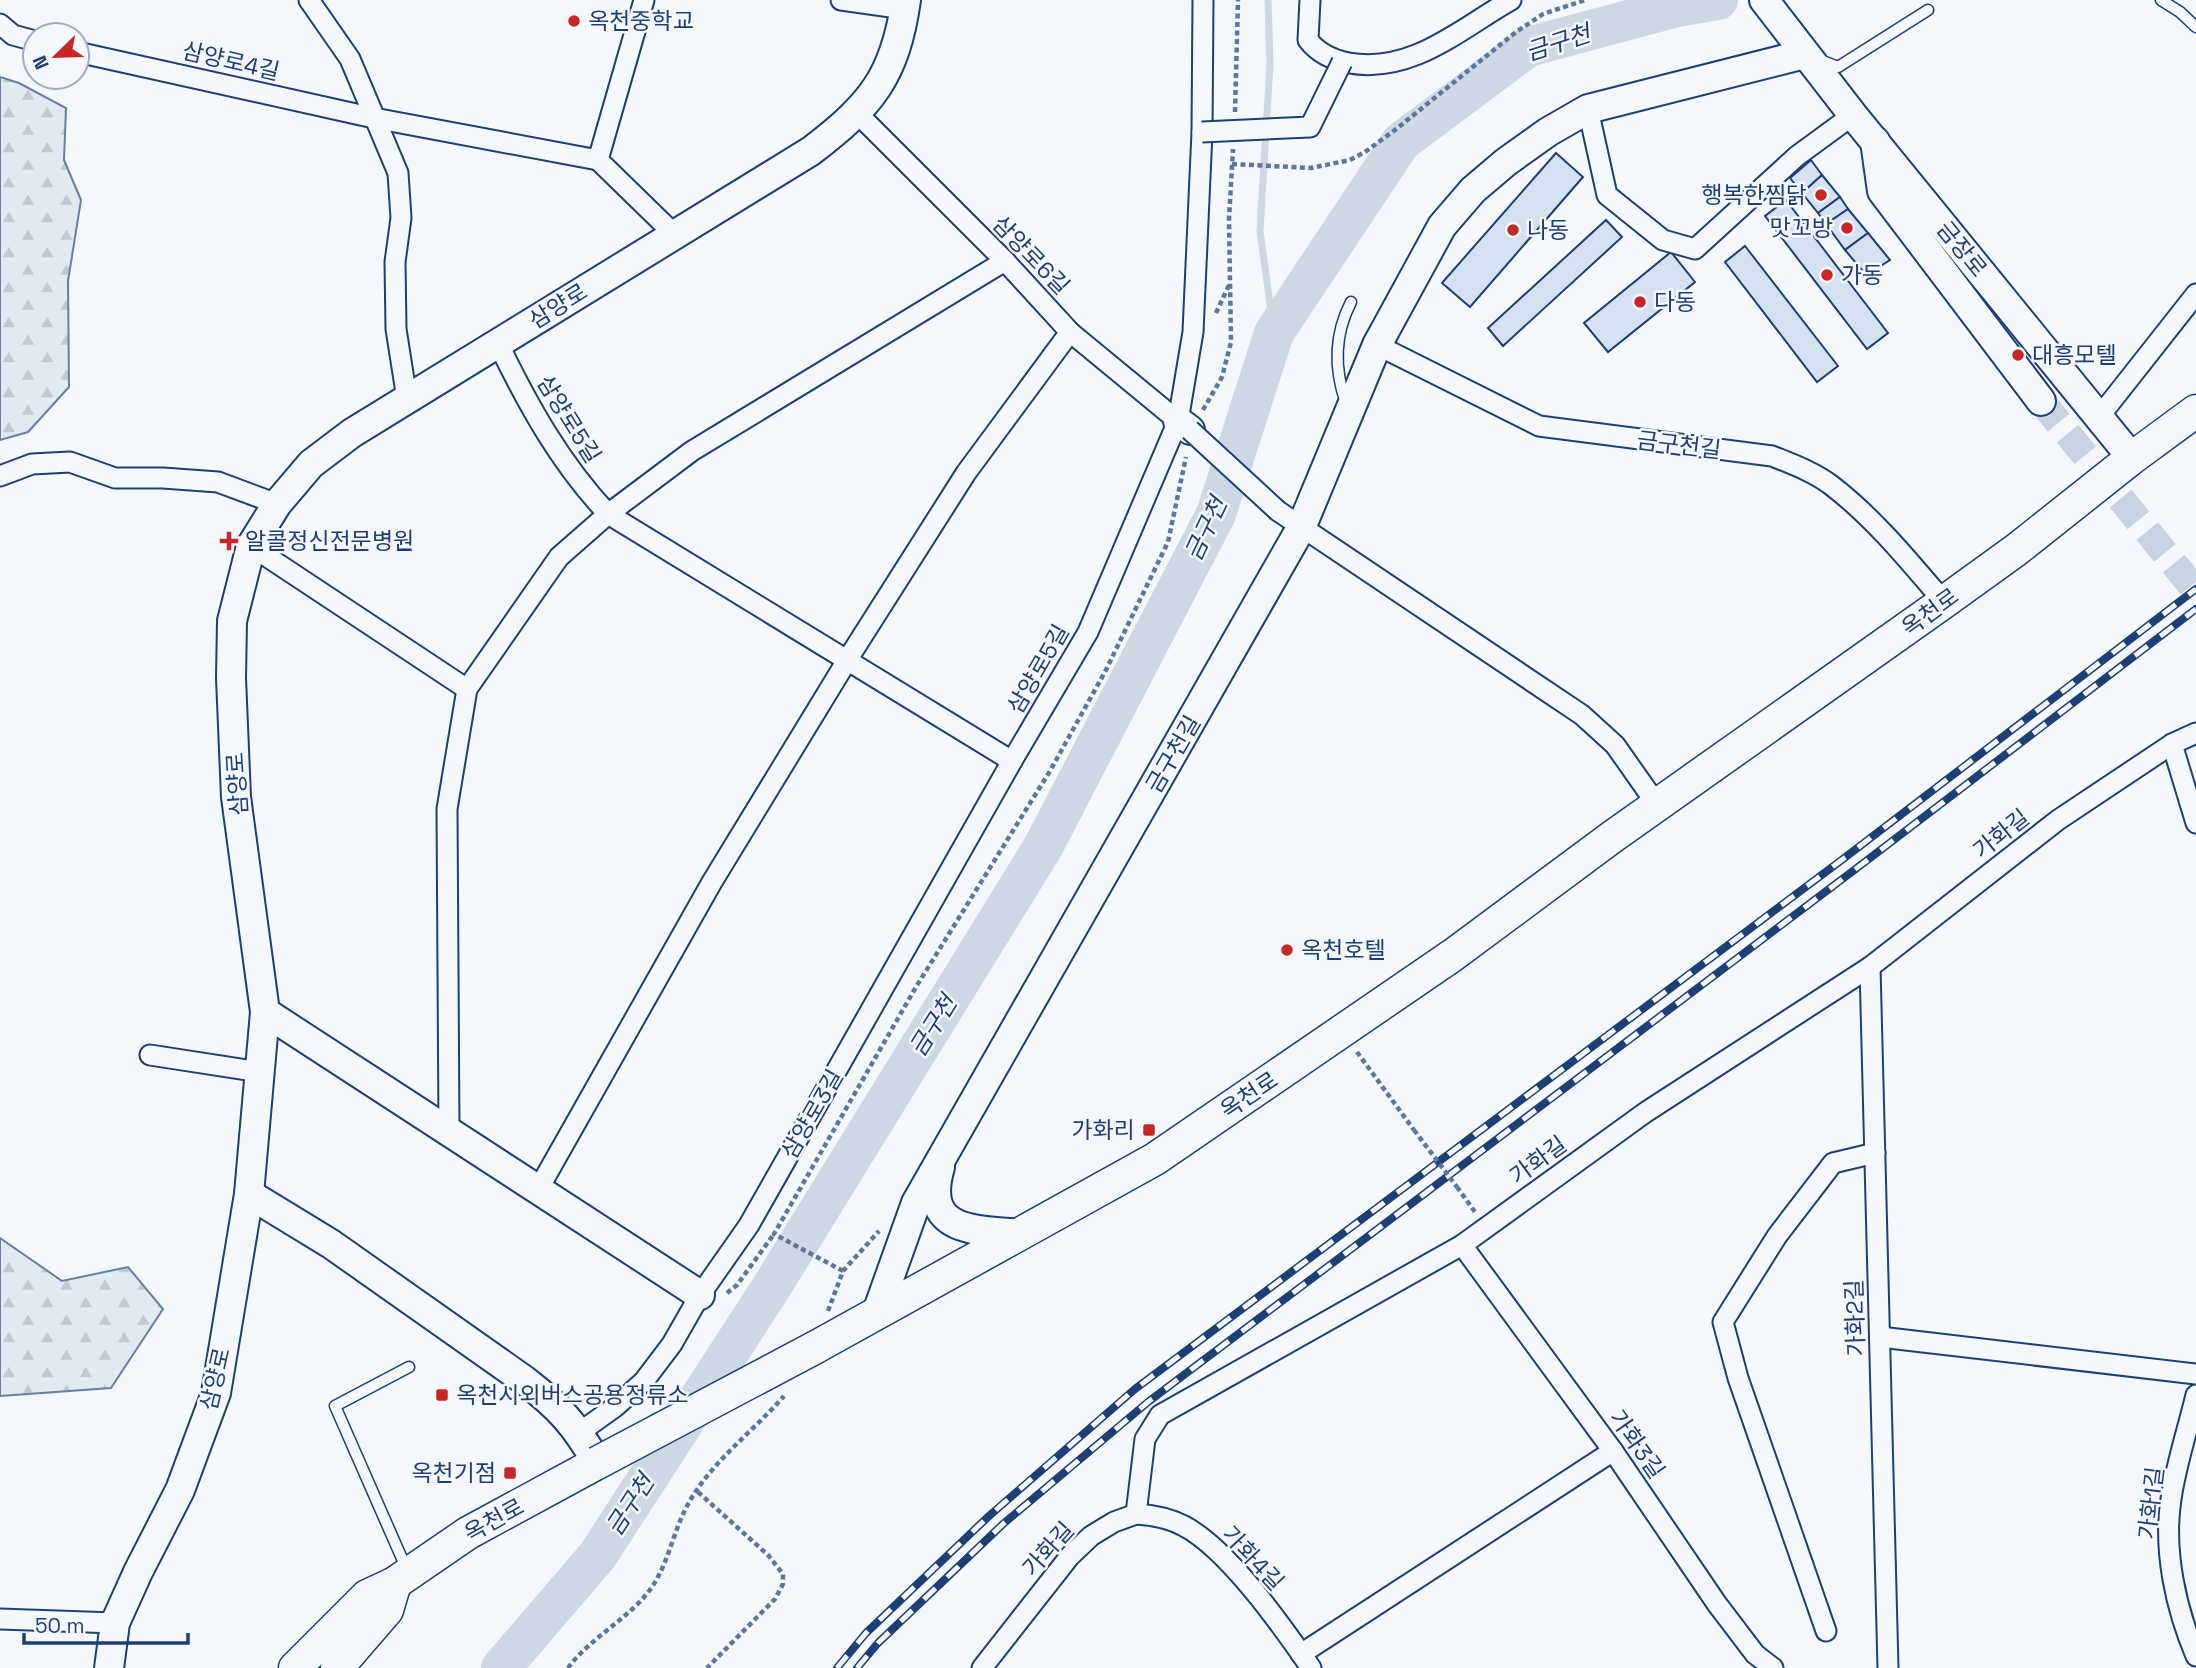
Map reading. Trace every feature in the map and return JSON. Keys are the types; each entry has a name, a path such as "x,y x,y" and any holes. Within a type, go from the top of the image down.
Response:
{"main road":[{"name":"옥천로","path":"295,1668 367,1596 402,1578 468,1533 597,1463 820,1333 876,1315 1155,1159 1452,955 1944,602 2196,411"},
{"path":"337,1668 387,1610 402,1578"}],"street":[{"path":"309,0 350,58 398,173 401,218 394,262 396,329 407,399"},
{"path":"597,160 644,0"},
{"name":"삼양로","path":"109,1668 115,1623 180,1490 216,1393 249,1194 265,1012 236,797 231,678 232,621 251,546 277,504 311,464 352,433 811,151 848,122 874,93 894,56 905,4 841,0"},
{"name":"삼양로5길","path":"498,343 527,403 560,457 608,514 1012,761 1088,632 1184,426 1193,332 1202,132 1203,0"},
{"path":"1310,0 1308,40 1316,50 1342,62 1363,66 1409,60 1511,0"},
{"name":"금장로","path":"1764,0 1799,47 2132,458"},
{"path":"0,24 13,35 21,37"},
{"name":"금구천길","path":"944,1151 1301,528 1377,345 1442,226 1465,199 1506,162 1548,132 1588,109 1799,47"},
{"name":"삼양로4길","path":"91,55 374,118"},
{"path":"1202,132 1310,127 1342,62"},
{"path":"1588,109 1607,195 1663,240 1695,249 1797,156 1853,114"},
{"name":"삼양로6길","path":"857,113 1005,261 1070,332 1301,528"},
{"path":"374,118 597,160 675,234"},
{"path":"1875,141 1882,191 2041,401"},
{"path":"449,1130 447,809 467,689 559,557 608,514 692,452 1005,261"},
{"path":"2099,417 2196,294"},
{"path":"539,1188 712,882 847,660 966,473 1070,332"},
{"name":"금구천길","path":"1377,345 1539,426 1772,456 1796,466 1829,484 1856,507 1900,550 1944,602"},
{"path":"0,476 32,464 70,462 115,478 218,482 277,504"},
{"path":"1301,528 1582,715 1615,745 1658,806"},
{"path":"251,546 467,689"},
{"name":"가화길","path":"982,1668 1070,1556 1091,1536 1114,1522 1136,1514 1145,1438 1160,1415 1462,1245 1646,1112 1870,967 2058,820 2172,744 2196,733"},
{"path":"2172,744 2196,823"},
{"name":"삼양로3길","path":"580,1432 615,1407 643,1381 672,1344 700,1294 749,1225 1012,761"},
{"name":"가화2길","path":"1870,967 1888,1668"},
{"path":"265,1012 700,1294"},
{"path":"150,1055 260,1072"},
{"path":"944,1151 934,1188 937,1204 946,1219 964,1227 1022,1234"},
{"path":"876,1315 916,1203 944,1151"},
{"path":"1826,1631 1738,1378 1723,1322 1777,1236 1833,1163 1875,1153"},
{"path":"249,1194 331,1244 524,1380 552,1402 580,1432 597,1463"},
{"name":"가화3길","path":"1462,1245 1613,1451 1717,1604 1755,1654 1773,1668"},
{"path":"1880,1337 2196,1374"},
{"name":"가화1길","path":"2196,1395 2171,1499 2168,1545 2184,1629 2196,1656"},
{"path":"1306,1661 1613,1451"},
{"name":"가화4길","path":"1136,1514 1157,1516 1184,1526 1212,1545 1258,1597 1306,1661"},
{"path":"0,1619 115,1623"}],"lane":[{"path":"2161,0 2196,27"},
{"path":"1799,47 1838,66 1928,10"},
{"path":"1349,410 1340,384 1336,353 1342,318 1351,302"},
{"path":"402,1578 335,1406 409,1367"}],"path":[{"path":"1234,164 1311,167 1332,165 1366,152 1516,32 1543,14 1585,0"},
{"path":"1342,1031 1466,1198"},
{"path":"820,1333 843,1271 882,1228"},
{"path":"780,1237 843,1271"},
{"path":"568,1668 650,1590 662,1571 686,1508 714,1467 785,1394"},
{"path":"698,1492 768,1555 783,1574 783,1584 775,1599 707,1668"}],"green space":[{"path":"0,77 21,84 21,91 34,91 66,108 64,160 81,200 68,281 69,387 28,432 0,440"},
{"path":"0,1238 62,1281 128,1267 163,1309 111,1388 0,1396"}],"building":[{"name":"나동","path":"1556,153 1583,177 1470,307 1442,283"},
{"path":"1811,160 1822,175 1802,193 1790,178"},
{"name":"행복한찜닭","path":"1822,175 1840,197 1818,213 1802,193"},
{"path":"1840,197 1848,209 1826,224 1818,213"},
{"name":"가동","path":"1786,200 1888,333 1867,349 1765,216"},
{"name":"맛꼬방","path":"1848,209 1868,233 1845,250 1826,224"},
{"path":"1606,220 1622,237 1503,346 1488,328"},
{"path":"1868,233 1890,260 1866,275 1845,250"},
{"path":"1745,246 1838,366 1817,382 1725,262"},
{"name":"다동","path":"1671,252 1695,282 1608,352 1584,323"}],"waterway":[{"name":"금구천","path":"1268,0 1270,64 1260,231 1274,333"},
{"name":"금구천","path":"501,1668 598,1555 774,1283 1043,847 1216,514 1274,333 1401,142 1528,47 1677,7 1718,0"}],"tunnel":[{"path":"2041,401 2196,591"}],"railway":[{"path":"837,1668 866,1633 989,1516 1135,1389 1843,859 2196,589"},
{"path":"857,1668 878,1643 1003,1524 1148,1402 2196,609"}],"place":[{"name":"옥천중학교","path":"574,21"},
{"name":"행복한찜닭","path":"1821,195"},
{"name":"맛꼬방","path":"1847,228"},
{"name":"나동","path":"1513,230"},
{"name":"가동","path":"1827,275"},
{"name":"다동","path":"1640,302"},
{"name":"대흥모텔","path":"2018,355"},
{"name":"알콜정신전문병원","path":"229,541"},
{"name":"옥천호텔","path":"1287,950"},
{"name":"가화리","path":"1149,1130"},
{"name":"옥천시외버스공용정류소","path":"442,1395"},
{"name":"옥천기점","path":"510,1473"}]}
